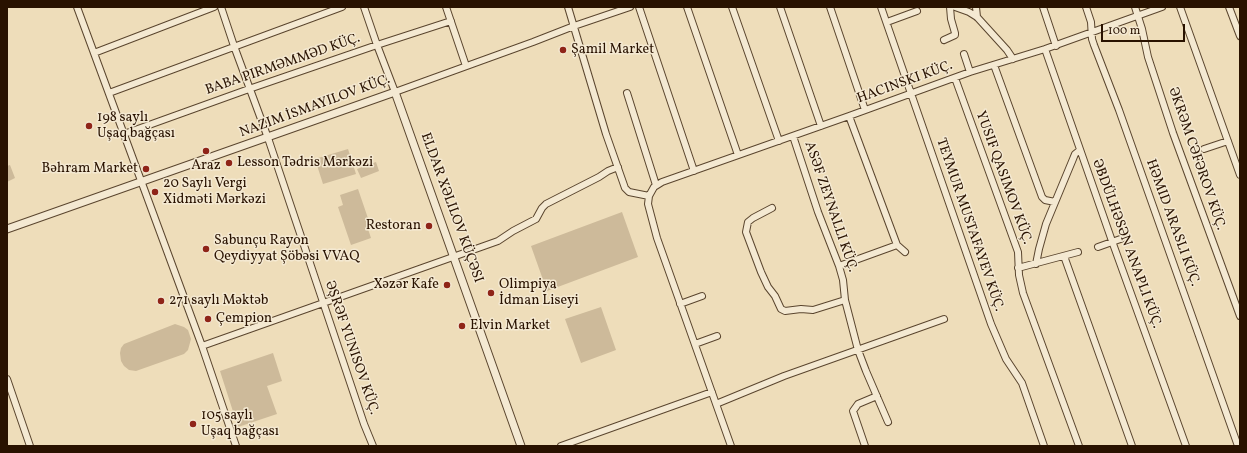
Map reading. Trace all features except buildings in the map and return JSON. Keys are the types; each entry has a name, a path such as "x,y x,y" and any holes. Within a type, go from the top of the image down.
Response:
{"street":[{"path":"77,7 202,346 236,446"},
{"path":"94,52 214,7"},
{"name":"ƏŞRƏF YUNISOV KÜÇ.","path":"221,7 268,138 364,424 373,446"},
{"path":"109,93 342,7"},
{"path":"364,7 395,92"},
{"path":"446,7 466,66"},
{"path":"568,7 606,134 627,191 649,196"},
{"path":"7,229 140,181 268,138 630,7"},
{"path":"639,7 694,171"},
{"path":"687,7 738,155"},
{"path":"732,7 779,141"},
{"path":"780,7 821,126"},
{"path":"830,7 865,110"},
{"name":"TEYMUR MUSTAFAYEV KÜÇ.","path":"881,7 991,324 1006,359 1022,383 1044,446"},
{"path":"944,40 955,35 950,7"},
{"path":"955,7 976,17 1003,45 1013,59"},
{"path":"976,7 976,17"},
{"path":"1043,7 1056,46"},
{"path":"1086,7 1091,22 1094,45 1119,110 1238,446"},
{"name":"ƏKRƏM CƏFƏROV KÜÇ.","path":"1135,7 1148,57 1173,133 1240,316"},
{"path":"731,446 657,238 649,208 649,196 656,185 970,72 1056,46 1162,7"},
{"path":"1180,7 1240,174"},
{"path":"1230,7 1240,36"},
{"path":"887,22 917,11"},
{"name":"BABA PIRMƏMMƏD KÜÇ.","path":"124,134 377,45 451,21"},
{"path":"1045,49 1186,446"},
{"path":"964,54 970,72"},
{"path":"994,65 1042,197 1045,200 1055,202"},
{"path":"955,78 1018,252 1018,268 1023,293 1079,446"},
{"name":"ELDAR XƏLILOV KÜÇƏSI","path":"395,92 521,446"},
{"path":"627,93 656,185"},
{"path":"849,116 897,244 905,252"},
{"path":"793,136 818,212 839,266 843,280 845,300 858,350 888,422"},
{"path":"1204,149 1228,141"},
{"path":"1036,264 1038,249 1055,202 1075,154 1080,150"},
{"path":"202,346 498,240 536,219 546,204 618,167"},
{"path":"772,208 753,218 748,222 746,228 756,260 768,287 775,296 781,309 785,311 801,309 813,310 845,300"},
{"path":"1098,247 1126,237"},
{"path":"839,266 897,244"},
{"path":"1018,268 1078,252"},
{"path":"1064,256 1132,446"},
{"path":"680,304 702,296"},
{"path":"716,404 784,376 944,319"},
{"path":"695,344 717,336"},
{"path":"7,380 30,446"},
{"path":"561,446 712,392"},
{"path":"865,446 853,411 858,404 877,396"}],"shaded area":[{"path":"348,149 356,174 323,184 315,159"},
{"path":"376,162 379,171 361,178 357,169"},
{"path":"10,165 15,178 7,182 7,166"},
{"path":"358,189 371,227 368,229 371,238 351,245 338,207 343,205 340,195"},
{"path":"622,212 638,257 547,291 531,246"},
{"path":"601,307 616,350 581,363 565,319"},
{"path":"175,324 188,330 191,339 188,350 184,354 136,371 129,370 124,366 121,361 120,353 124,344"},
{"path":"273,353 282,381 267,386 277,414 238,427 220,371"}],"place":[{"name":"Şamil Market","path":"563,50"},
{"name":"198 saylı Uşaq bağçası","path":"89,126"},
{"name":"Araz","path":"206,151"},
{"name":"Lesson Tədris Mərkəzi","path":"229,163"},
{"name":"Bəhram Market","path":"146,169"},
{"name":"20 Saylı Vergi Xidməti Mərkəzi","path":"155,192"},
{"name":"Restoran","path":"429,226"},
{"name":"Sabunçu Rayon Qeydiyyat Şöbəsi VVAQ","path":"206,249"},
{"name":"Xəzər Kafe","path":"447,285"},
{"name":"Olimpiya İdman Liseyi","path":"491,293"},
{"name":"271 saylı Məktəb","path":"161,301"},
{"name":"Çempion","path":"208,319"},
{"name":"Elvin Market","path":"462,326"},
{"name":"105 saylı Uşaq bağçası","path":"193,424"}]}
